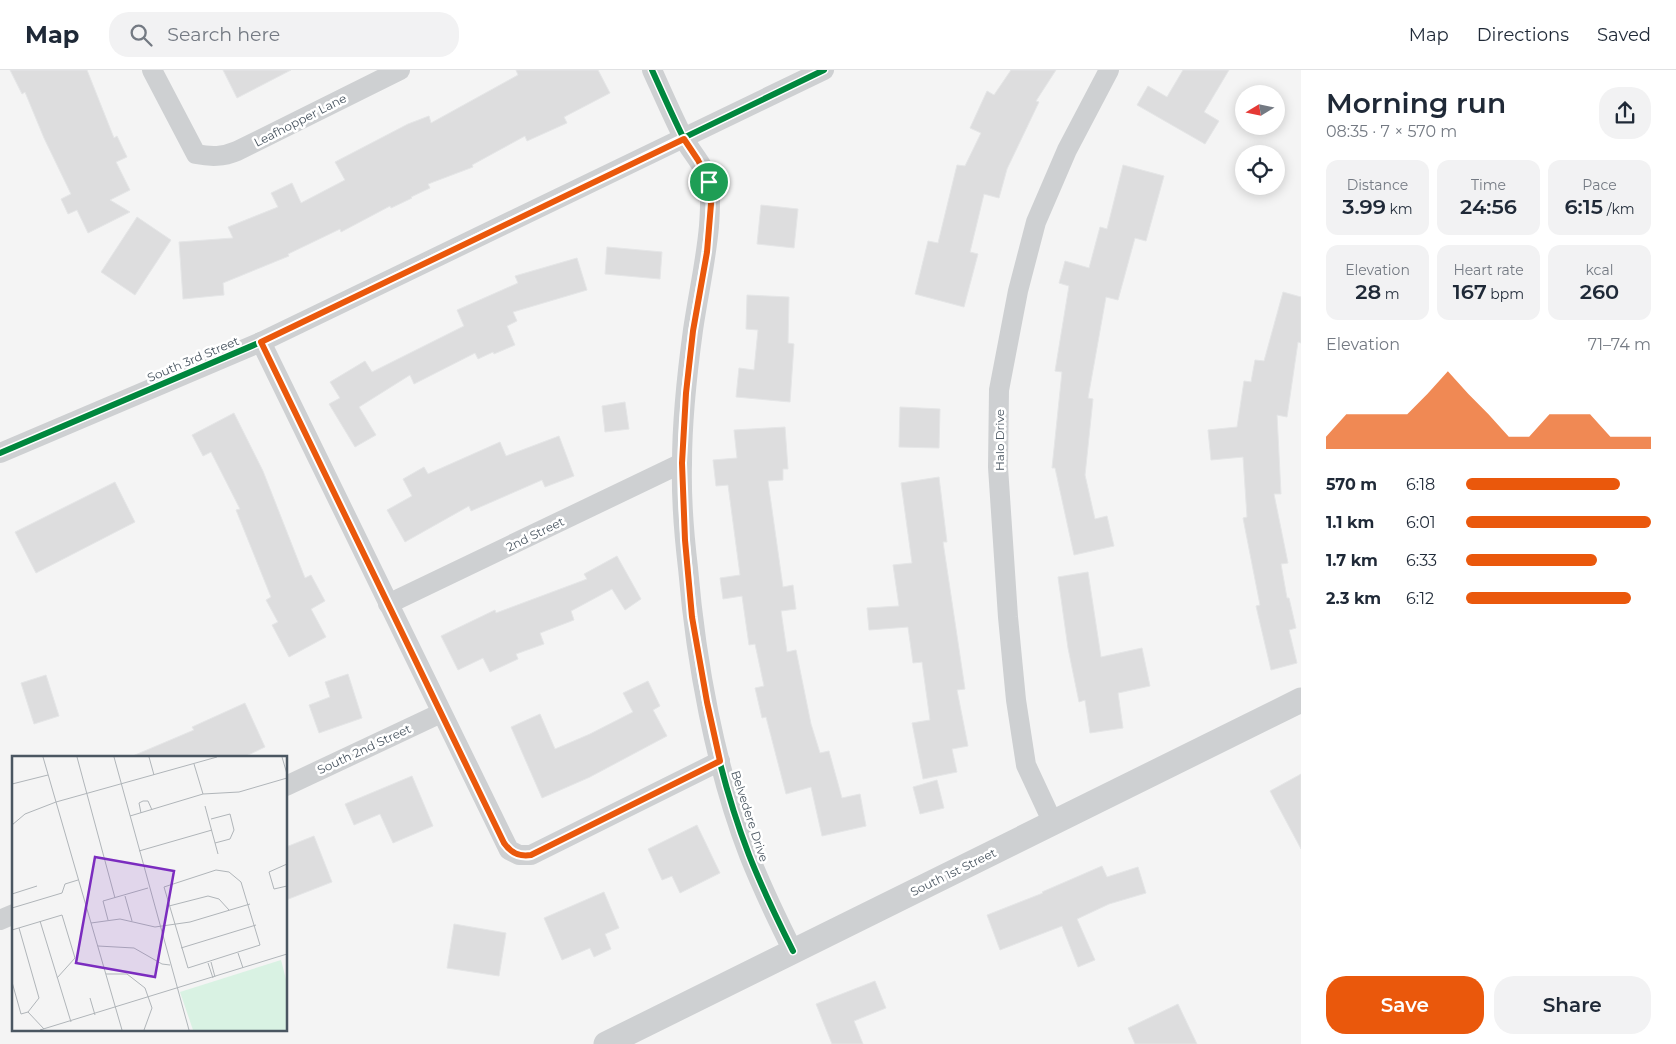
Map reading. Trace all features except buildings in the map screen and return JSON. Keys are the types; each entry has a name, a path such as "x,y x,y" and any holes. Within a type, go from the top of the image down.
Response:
{"street":[{"name":"Leafhopper Lane","path":"152,70 196,154 210,156 224,156 238,151 400,70"},
{"name":"Belvedere Drive","path":"652,70 684,139 698,160 709,182 711,204 707,252 691,349 686,393 682,463 685,540 692,617 720,761 749,853 773,910 794,951"},
{"name":"South 3rd Street","path":"0,453 261,342 824,70"},
{"name":"Halo Drive","path":"1054,823 1026,765 1016,700 1008,617 998,467 1000,390 1018,291 1036,222 1067,150 1109,70"},
{"path":"261,342 508,850 519,855 531,855 720,761"},
{"name":"2nd Street","path":"388,604 682,463"},
{"name":"South 1st Street","path":"606,1044 1301,700"},
{"name":"South 2nd Street","path":"288,785 441,713"},
{"path":"0,920 12,915"}],"cycle path":[{"path":"652,70 686,143 705,172 710,190 708,239 693,330 682,446 684,529 696,640 709,714 726,786 749,855 793,951"},
{"path":"0,453 261,342 824,70"}],"route":[{"path":"684,139 698,160 709,182 711,204 707,252 693,331 686,393 682,463 685,540 692,617 720,761 531,855 514,854 508,850 504,843 261,342 684,139"}]}
